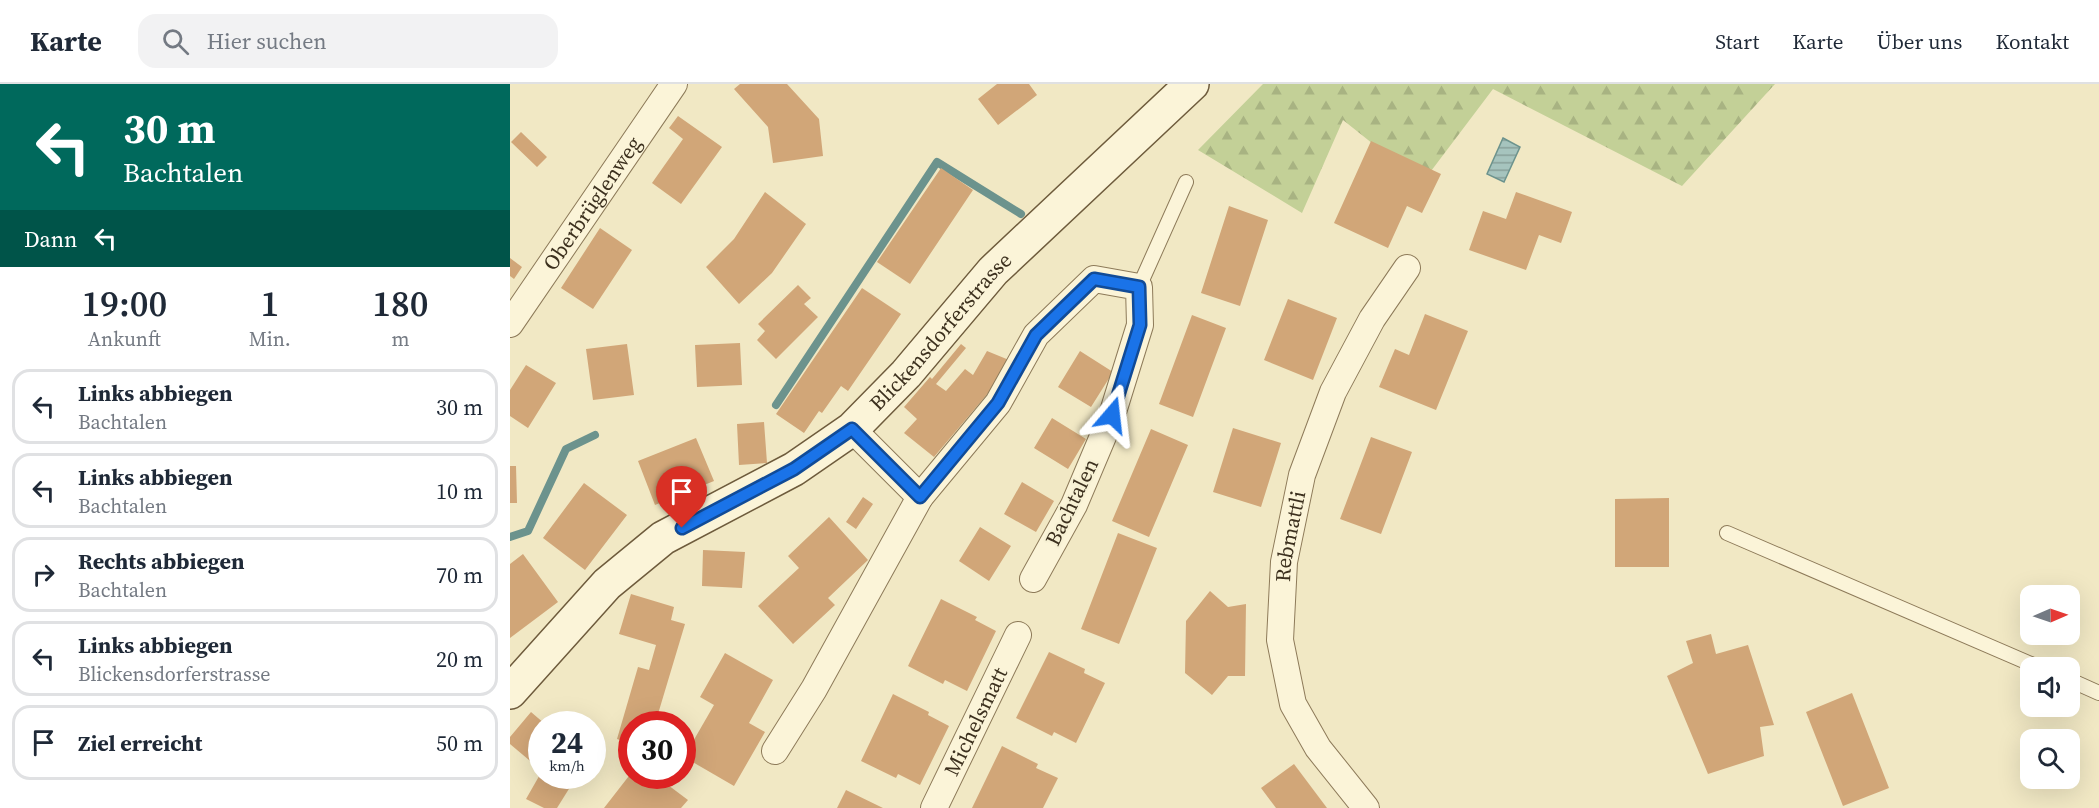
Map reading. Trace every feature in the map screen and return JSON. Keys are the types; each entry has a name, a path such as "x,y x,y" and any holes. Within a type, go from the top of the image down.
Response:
{"street":[{"name":"Oberbrüglenweg","path":"510,324 674,84"},
{"name":"Blickensdorferstrasse","path":"510,692 607,584 663,538 794,469 852,429 906,374 993,271 1192,84"},
{"name":"Rebmattli","path":"1366,808 1318,748 1293,704 1280,640 1284,562 1302,475 1333,392 1372,319 1407,268"},
{"path":"775,751 814,689 920,497 998,403 1036,335 1094,279 1139,287"},
{"name":"Bachtalen","path":"1033,579 1074,505 1112,415 1140,325 1139,287"},
{"path":"852,429 920,497"},
{"name":"Michelsmatt","path":"934,808 1018,636"}],"lane":[{"path":"1139,287 1186,182"},
{"path":"1727,533 2020,659"},
{"path":"2080,684 2099,693"}],"green space":[{"path":"1263,84 1775,84 1682,186 1493,89 1422,183 1343,120 1302,213 1198,150"}],"water":[{"path":"1503,138 1520,147 1504,182 1487,174"}],"building":[{"path":"740,84 787,84 819,119 823,156 773,163 768,127 734,89"},
{"path":"997,84 1029,84 1037,95 998,125 978,99"},
{"path":"678,116 722,147 681,204 652,183 683,139 669,128"},
{"path":"521,132 547,157 537,167 511,142"},
{"path":"1371,141 1441,174 1422,213 1407,206 1388,248 1334,223"},
{"path":"941,168 973,190 910,284 877,262"},
{"path":"765,192 806,224 772,273 739,304 706,267 734,239"},
{"path":"1516,192 1572,212 1561,243 1539,235 1526,270 1469,250 1483,211 1506,219"},
{"path":"1229,206 1268,220 1240,306 1201,293"},
{"path":"600,228 632,250 593,309 561,288"},
{"path":"510,258 522,267 514,279 510,276"},
{"path":"798,285 811,298 804,304 818,317 776,359 757,340 765,331 758,324"},
{"path":"862,288 901,314 848,391 841,386 822,413 819,411 804,433 776,414"},
{"path":"1288,299 1337,318 1313,380 1264,360"},
{"path":"1425,314 1468,331 1436,410 1379,387 1395,349 1409,355"},
{"path":"1192,315 1226,328 1193,417 1159,404"},
{"path":"740,343 742,385 697,387 695,345"},
{"path":"627,344 634,395 593,400 586,349"},
{"path":"961,344 966,348 936,384 946,391 965,369 973,375 987,351 1009,360 989,392 934,457 904,433 917,419 904,407 930,377 932,379"},
{"path":"1080,351 1113,372 1091,407 1058,387"},
{"path":"526,365 556,383 528,428 510,416 510,390"},
{"path":"1052,418 1086,439 1068,469 1034,448"},
{"path":"764,422 767,463 739,465 737,424"},
{"path":"1233,428 1281,443 1261,507 1213,492"},
{"path":"1151,429 1188,445 1149,537 1112,521"},
{"path":"1371,437 1412,452 1381,534 1340,519"},
{"path":"696,438 714,481 655,505 638,461"},
{"path":"510,466 516,466 517,503 510,503"},
{"path":"1022,482 1054,501 1036,532 1004,514"},
{"path":"584,483 627,515 585,570 543,538"},
{"path":"863,497 873,504 856,529 846,522"},
{"path":"1669,498 1669,567 1615,567 1615,499"},
{"path":"829,517 868,560 828,598 835,605 793,644 758,606 799,568 788,556"},
{"path":"980,527 1011,546 989,581 959,561"},
{"path":"1118,533 1157,548 1119,644 1081,629"},
{"path":"703,550 745,552 742,588 702,586"},
{"path":"523,554 558,602 510,638 510,564"},
{"path":"1210,591 1228,607 1246,604 1245,676 1228,676 1212,695 1185,673 1186,621"},
{"path":"631,594 674,607 671,620 685,624 659,711 625,711 638,667 649,670 656,645 619,634"},
{"path":"941,599 977,617 975,620 996,631 967,691 945,680 943,684 908,666"},
{"path":"1711,634 1716,654 1748,645 1774,725 1760,727 1764,756 1708,774 1667,676 1693,663 1686,641"},
{"path":"1049,652 1085,669 1084,673 1105,683 1076,743 1054,732 1052,736 1016,718"},
{"path":"725,653 773,680 749,723 765,732 734,786 696,764 696,736 714,705 700,697"},
{"path":"1852,693 1889,788 1843,806 1806,712"},
{"path":"893,694 929,712 928,715 949,726 920,785 898,774 896,778 861,761"},
{"path":"528,716 528,759 510,744 510,737"},
{"path":"1002,746 1038,764 1036,768 1058,778 1043,808 972,808"},
{"path":"1294,764 1327,808 1276,808 1261,788"},
{"path":"532,789 569,789 557,808 544,808 526,799"},
{"path":"619,789 673,789 688,800 681,808 604,808"},
{"path":"846,790 883,808 837,808"}],"waterway":[{"path":"776,405 937,162 1021,214"},
{"path":"510,537 528,531 566,449 595,435"}],"route":[{"path":"682,528 794,469 852,429 920,497 998,403 1036,335 1094,279 1139,287 1140,325 1112,415"}]}
